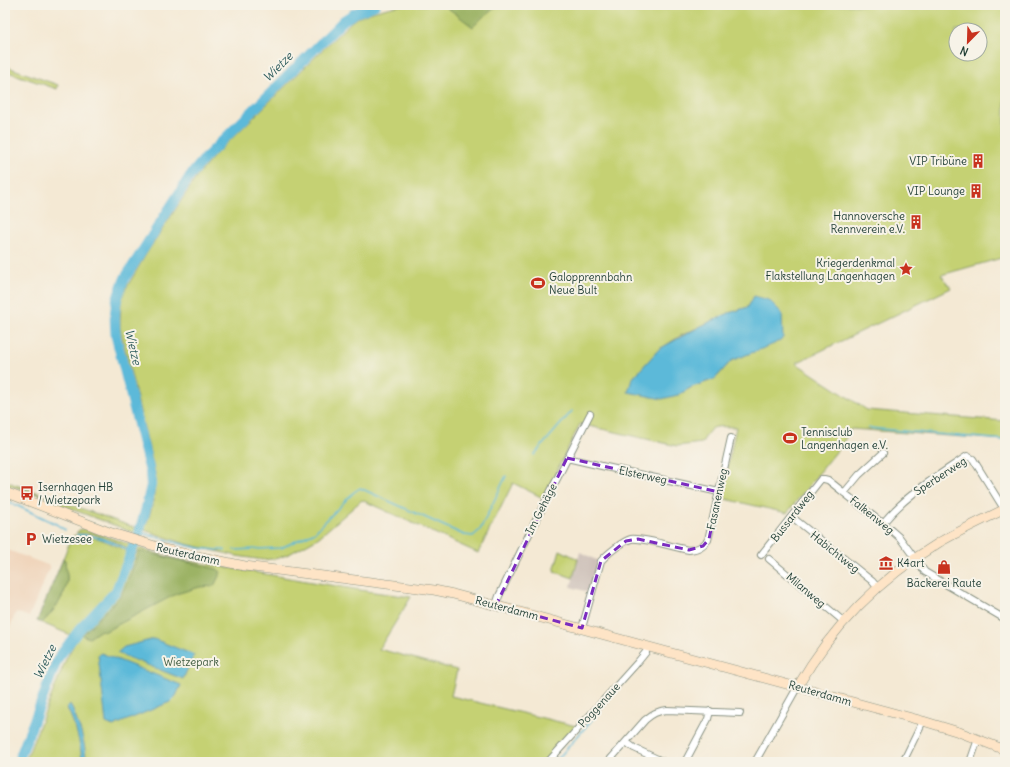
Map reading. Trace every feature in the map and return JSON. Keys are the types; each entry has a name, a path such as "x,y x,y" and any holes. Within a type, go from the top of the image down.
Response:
{"street":[{"name":"Im Gehäge","path":"496,605 522,547 590,414"},
{"name":"Fasanenweg","path":"582,628 600,564 605,556 626,541 638,539 689,550 697,550 703,546 709,538 730,438"},
{"path":"844,492 859,475 883,453"},
{"name":"Sperberweg","path":"883,524 904,500 920,487 967,456 973,460 1005,509"},
{"name":"Elsterweg","path":"567,458 718,492"},
{"name":"Falkenweg","path":"824,479 828,480 844,492 900,538 925,572 1005,619"},
{"name":"Bussardweg","path":"761,555 821,480 824,479"},
{"name":"Reuterdamm","path":"5,492 76,520 127,538 175,552 228,563 434,590 496,605 924,721 978,739 1005,750"},
{"path":"755,762 820,650 843,622 877,587 914,558 941,542 1005,509"},
{"name":"Habichtweg","path":"792,517 872,581 877,587"},
{"name":"Milanweg","path":"769,559 843,622"},
{"name":"Poggenaue","path":"548,762 637,663 646,652 647,646"},
{"path":"608,762 652,714 660,711 710,711 740,713"},
{"path":"685,762 708,719 710,711"},
{"path":"903,762 924,721"},
{"path":"970,762 978,739"},
{"path":"626,742 634,748 664,762"}],"highlighted area":[{"path":"567,458 719,492 709,539 703,546 689,550 638,539 626,541 601,561 582,628 496,605"}],"shaded area":[{"path":"5,549 50,566 29,617 16,612 6,637 5,636"},
{"path":"580,552 598,561 588,592 571,587"}],"green space":[{"name":"Galopprennbahn Neue Bult","path":"401,5 1005,5 1005,257 941,275 951,288 796,363 867,410 1005,421 1005,440 851,429 840,447 787,513 721,498 736,427 714,428 708,432 702,443 677,446 580,424 543,498 513,483 478,553 362,500 318,538 279,558 263,560 237,556 186,544 144,530 153,502 155,473 120,328 121,302 125,290 148,251 198,175 215,155 352,21 382,9","holes":["748,307 749,353 731,361 715,379 692,387 678,395 632,379 660,349 680,336 729,313"]},
{"path":"444,5 499,5 473,27"},
{"path":"5,66 58,85 57,89 5,71"},
{"path":"5,481 136,528 135,533 56,503 49,498 5,485"},
{"path":"85,529 129,544 129,549 118,543 92,534 76,533 79,530"},
{"path":"74,535 97,538 111,543 128,552 114,590 73,636 42,623 58,604 66,588 67,577 65,560 63,559 69,543"},
{"name":"Wietzepark","path":"139,548 176,559 366,591 411,597 379,649 457,670 451,696 576,726 544,762 25,762 66,659 79,635 118,595"},
{"path":"560,550 578,559 573,578 554,571"},
{"path":"140,551 217,569 221,572 214,586 200,587 176,594 104,632 101,630 89,638 82,635 121,595"},
{"path":"63,559 65,560 67,577 66,588 58,604 42,623 37,621"}],"water":[{"path":"754,296 769,300 782,313 783,338 774,344 731,361 715,379 692,387 678,395 662,399 628,392 632,379 659,349 701,326 729,313 748,307"},
{"path":"154,639 194,655 183,679 117,653 124,647"},
{"path":"101,653 181,685 176,696 170,702 113,726 106,723 98,655"},
{"path":"70,704 79,725 86,755 86,762 82,762 77,734 67,708"}],"waterway":[{"name":"Wietze","path":"18,762 58,658 79,630 116,591 139,532 151,485 150,472 116,337 116,307 119,293 125,278 190,176 205,158 344,20 355,13 375,5"},
{"path":"534,455 572,411"},
{"path":"869,428 1005,440"},
{"path":"234,550 281,548 315,532 354,492 360,488 464,535 473,536 480,530 506,476"},
{"path":"5,500 56,524 65,530"},
{"path":"139,532 192,547 225,550"},
{"path":"77,535 92,536 106,540 131,552"},
{"path":"555,762 597,714"}],"place":[{"name":"VIP Tribüne","path":"978,161"},
{"name":"VIP Lounge","path":"976,191"},
{"name":"Hannoversche Rennverein e.V.","path":"916,222"},
{"name":"Kriegerdenkmal Flakstellung Langenhagen","path":"906,269"},
{"name":"Galopprennbahn Neue Bult","path":"538,283"},
{"name":"Tennisclub Langenhagen e.V.","path":"790,438"},
{"name":"Isernhagen HB / Wietzepark","path":"27,493"},
{"name":"Wietzesee","path":"31,539"},
{"name":"K4art","path":"886,563"},
{"name":"Bäckerei Raute","path":"944,567"}]}
